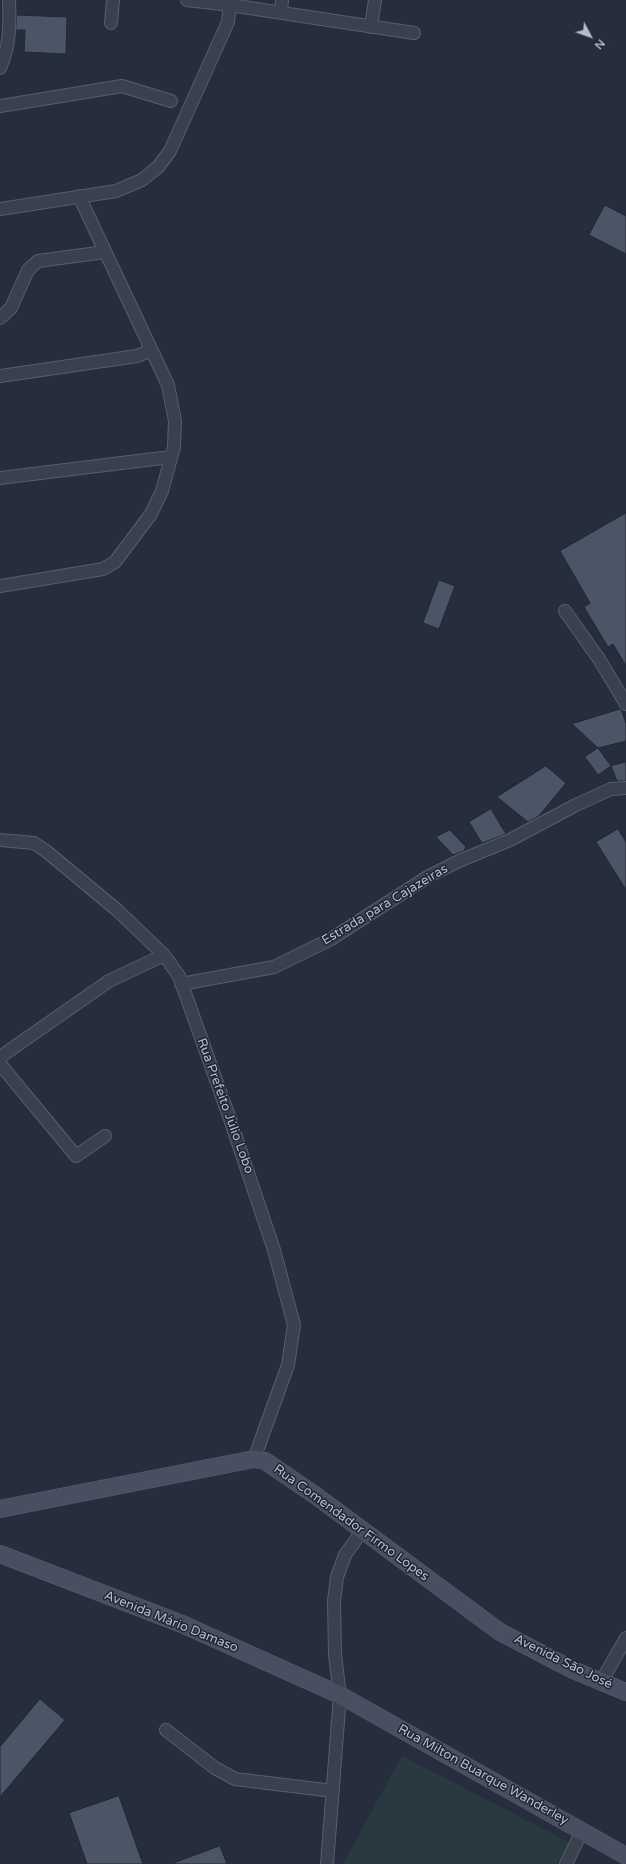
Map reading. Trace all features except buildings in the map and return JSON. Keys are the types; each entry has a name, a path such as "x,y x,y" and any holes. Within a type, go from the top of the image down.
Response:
{"street":[{"path":"0,68 6,56 9,36 9,0"},
{"path":"111,24 113,0"},
{"path":"188,0 414,33"},
{"path":"281,13 282,0"},
{"path":"372,27 375,0"},
{"path":"0,209 116,191 142,180 158,167 170,151 228,22 230,5"},
{"path":"0,106 122,86 171,101"},
{"path":"0,586 103,569 115,562 151,514 162,491 171,460 175,434 174,409 168,386 79,196"},
{"path":"0,318 11,308 28,270 38,261 105,252"},
{"path":"0,376 137,356 151,350"},
{"path":"0,478 162,458 171,460"},
{"path":"565,610 599,659 626,704"},
{"name":"Estrada para Cajazeiras","path":"181,984 274,967 331,939 429,876 459,861 510,840 576,805 611,789 626,788"},
{"name":"Rua Prefeito Júlio Lobo","path":"0,840 34,843 46,851 116,910 164,955 179,976 269,1235 294,1325 288,1365 254,1459"},
{"path":"0,1057 109,981 164,955"},
{"path":"0,1064 76,1156 105,1136"},
{"path":"0,1508 254,1459"},
{"name":"Rua Comendador Firmo Lopes","path":"254,1459 265,1461 315,1494 362,1531 500,1632"},
{"path":"327,1864 340,1695 335,1655 334,1601 336,1577 345,1555 362,1531"},
{"name":"Avenida Mário Damaso","path":"0,1554 182,1624 340,1695"},
{"name":"Avenida São José","path":"500,1632 573,1670 626,1692"},
{"path":"601,1682 626,1638"},
{"name":"Rua Milton Buarque Wanderley","path":"340,1695 626,1856"},
{"path":"166,1730 215,1768 235,1779 333,1791"},
{"path":"566,1864 582,1831"}],"shaded area":[{"path":"402,1756 569,1842 558,1864 343,1864"}]}
